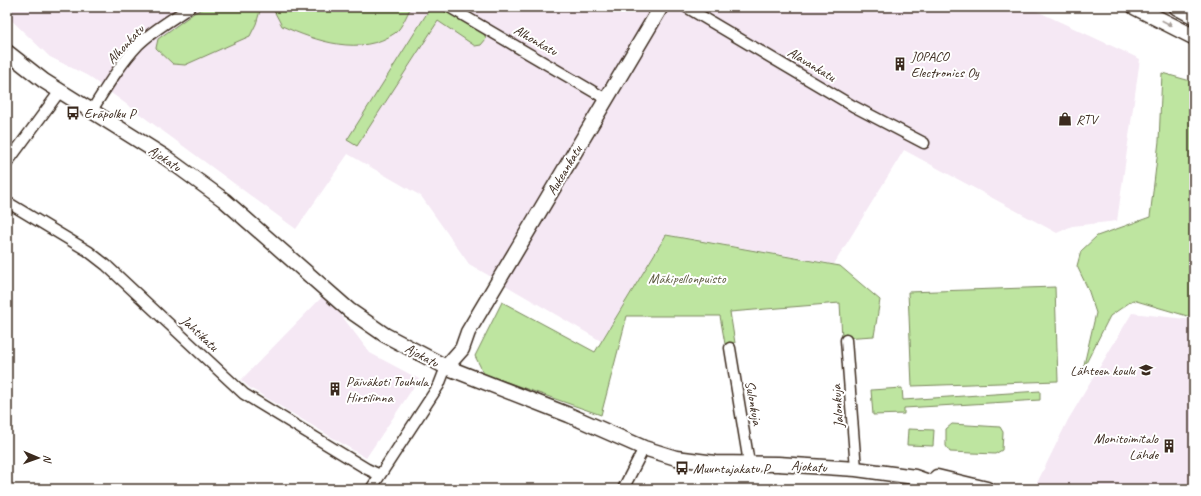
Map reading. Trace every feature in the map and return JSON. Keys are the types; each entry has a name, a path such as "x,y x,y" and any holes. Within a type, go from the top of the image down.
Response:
{"main road":[{"path":"1135,7 1194,37"},
{"path":"1177,7 1194,16"}],"street":[{"name":"Alhonkatu","path":"92,110 112,79 138,45 190,7"},
{"name":"Alhonkatu","path":"449,7 606,99"},
{"name":"Aukeankatu","path":"446,368 453,344 468,332 661,7"},
{"name":"Alavankatu","path":"686,7 853,106 924,143"},
{"name":"Ajokatu","path":"7,52 60,91 165,157 224,200 295,264 350,310 385,335 446,368 569,415 644,448 693,461 856,469 914,477 949,489"},
{"path":"7,163 60,91"},
{"name":"Jahtikatu","path":"7,202 88,251 106,265 244,394 367,469 380,475"},
{"name":"Jalonkuja","path":"846,340 856,469"},
{"name":"Sulonkuja","path":"730,348 749,463"},
{"path":"371,489 439,385 446,368"},
{"path":"623,489 644,448"},
{"name":"Ajokatu","path":"914,477 929,476 972,487 987,489"}],"shaded area":[{"path":"7,7 1028,7 1140,59 1117,221 1072,226 1057,233 904,150 834,264 666,234 601,341 469,264 421,196 348,154 296,229 88,76 50,57 7,16"},
{"path":"325,294 370,353 419,379 366,458 250,388 241,380"},
{"name":"Lähteen koulu","path":"1132,313 1194,320 1194,489 1039,489 1037,483 1068,420"}],"green space":[{"path":"206,7 258,7 260,11 250,36 185,65 173,64 156,48 158,39 194,13"},
{"path":"272,7 411,7 398,31 395,33 382,40 368,44 353,45 338,44 309,37 282,26"},
{"path":"434,7 441,7 484,33 486,39 481,45 475,46 438,21 357,146 347,140 429,10"},
{"path":"1162,73 1194,82 1194,318 1133,300 1110,316 1083,369 1096,313 1088,289 1077,266 1081,251 1097,236 1150,217 1159,141"},
{"name":"Mäkipellonpuisto","path":"666,235 840,266 880,300 874,336 842,338 840,303 730,312 735,343 725,344 720,316 627,316 601,415 484,374 475,356 502,302 595,352"},
{"path":"1055,287 1058,381 912,386 908,292"},
{"path":"902,388 903,400 1040,391 1040,400 904,408 904,414 873,415 871,390"},
{"path":"952,424 1000,427 1003,432 1002,450 995,454 950,452 946,446 946,429"},
{"path":"908,429 934,430 933,446 907,445"}],"place":[{"name":"JOPACO Electronics Oy","path":"900,64"},
{"name":"Eräpolku P","path":"73,113"},
{"name":"RTV","path":"1065,119"},
{"name":"Lähteen koulu","path":"1146,370"},
{"name":"Päiväkoti Touhula Hirsilinna","path":"335,389"},
{"name":"Monitoimitalo Lähde","path":"1169,446"},
{"name":"Muuntajakatu P","path":"682,468"}]}
